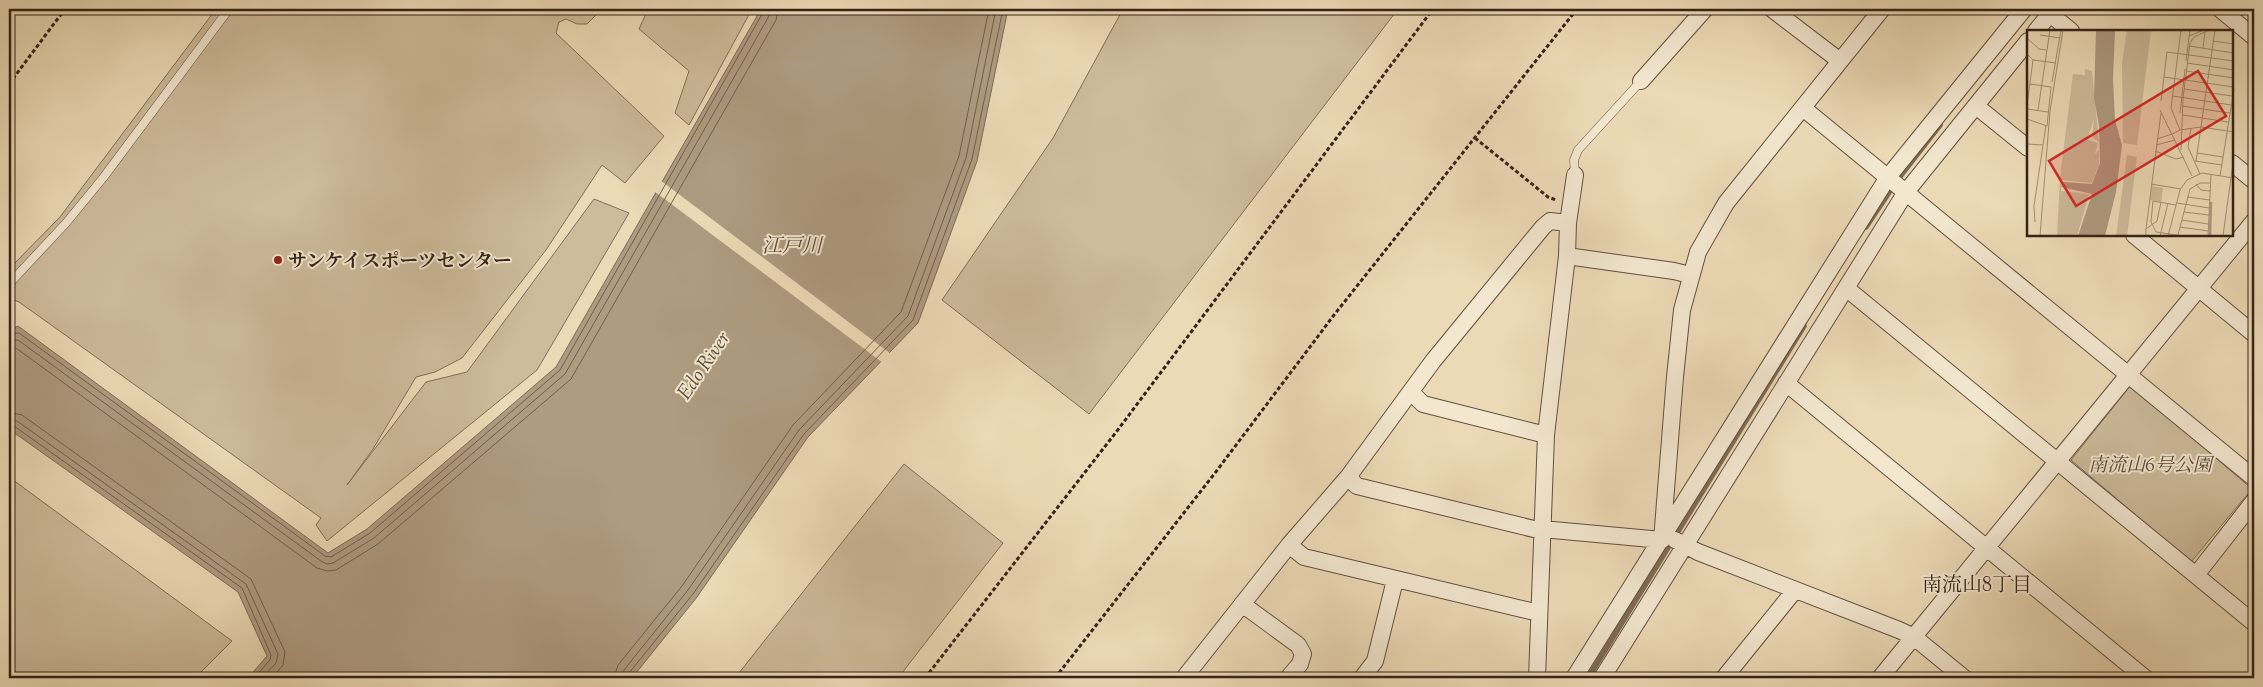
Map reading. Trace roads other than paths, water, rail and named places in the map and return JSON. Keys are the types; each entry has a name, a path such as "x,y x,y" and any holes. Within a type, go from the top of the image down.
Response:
{"street":[{"path":"1641,81 1705,9"},
{"path":"1772,9 1840,61"},
{"path":"1664,538 1674,376 1682,310 1690,275 1698,252 1726,203 1882,9"},
{"path":"1574,678 1664,538 1888,177 2024,9"},
{"path":"2220,9 2254,37"},
{"path":"2037,30 2049,10 2070,30"},
{"path":"1602,678 1906,192 2027,42"},
{"path":"1976,106 2027,147"},
{"path":"1803,108 2254,478"},
{"path":"2233,164 2254,181"},
{"path":"1537,678 1546,435 1567,256 1570,205 1575,174"},
{"path":"1184,678 1289,545 1348,477 1433,361 1543,227 1550,221 1568,223"},
{"path":"1880,678 2254,221"},
{"path":"2135,236 2254,334"},
{"path":"1567,256 1674,271 1690,275"},
{"path":"1846,288 2254,623"},
{"path":"1786,383 2145,678"},
{"path":"1410,392 1423,404 1546,435"},
{"path":"1348,477 1356,486 1542,530 1664,538 1914,637 1964,678"},
{"path":"2196,575 2254,501"},
{"path":"1289,545 1304,557 1539,613"},
{"path":"1362,678 1375,661 1395,580"},
{"path":"1724,678 1795,590"},
{"path":"1242,604 1298,645 1303,654 1300,664 1288,678"}],"lane":[{"path":"9,284 66,223 102,178 228,9"},
{"path":"1575,174 1574,160 1578,150 1641,81"}],"water":[{"name":"江戸川","path":"761,9 1008,9 977,161 918,323 808,437 697,597 632,678 248,678 267,656 238,592 9,429 9,330 18,326 328,553 367,529 556,367"}],"waterway":[{"path":"1866,227 1898,179 1940,125"},
{"path":"1588,678 1804,326"}],"place":[{"name":"サンケイスポーツセンター","path":"278,260"}],"district":[{"name":"南流山8丁目","path":"1977,584"}],"water label":[{"name":"Edo River","path":"703,365"}],"park label":[{"name":"南流山6号公園","path":"2150,464"}]}
